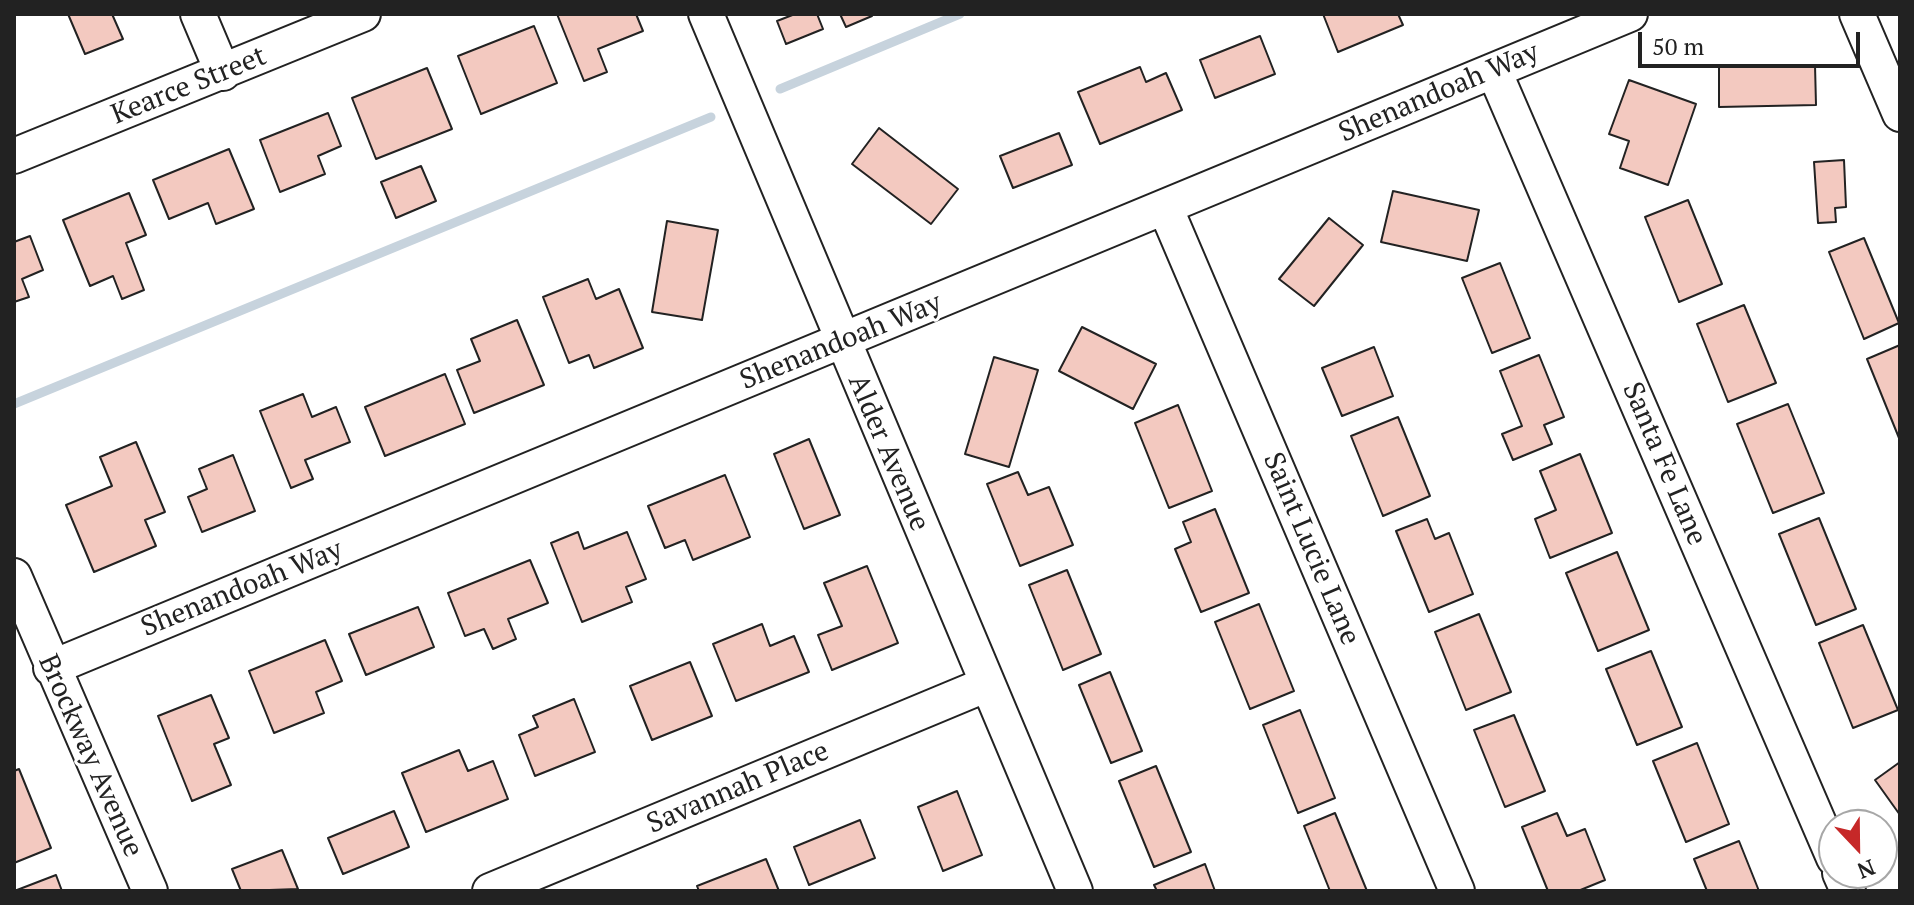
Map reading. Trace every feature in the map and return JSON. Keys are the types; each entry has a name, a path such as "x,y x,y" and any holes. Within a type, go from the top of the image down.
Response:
{"street":[{"path":"198,14 223,73"},
{"name":"Kearce Street","path":"14,156 363,14"},
{"name":"Alder Avenue","path":"706,14 985,685 1075,891"},
{"name":"Shenandoah Way","path":"51,668 1630,14"},
{"path":"1857,14 1900,114"},
{"name":"Santa Fe Lane","path":"1494,71 1818,821"},
{"name":"Saint Lucie Lane","path":"1165,207 1457,891"},
{"name":"Brockway Avenue","path":"14,576 51,668 150,891"},
{"name":"Savannah Place","path":"490,891 985,685"}],"building":[{"path":"68,14 112,14 123,39 85,54"},
{"path":"557,14 636,14 643,31 598,49 607,72 584,81"},
{"path":"795,14 817,14 823,29 786,44 777,21"},
{"path":"840,14 871,14 872,16 846,27"},
{"path":"1323,14 1398,14 1403,25 1338,52"},
{"path":"534,26 557,83 481,114 458,56"},
{"path":"1260,36 1275,74 1215,98 1200,60"},
{"path":"1815,65 1816,105 1719,107 1719,66"},
{"path":"1140,67 1146,82 1166,73 1182,110 1100,144 1078,92"},
{"path":"427,68 452,129 376,159 352,98"},
{"path":"1629,80 1696,104 1668,185 1620,168 1629,141 1609,134"},
{"path":"328,113 341,146 318,156 325,174 280,192 260,140"},
{"path":"879,128 958,189 931,224 852,164"},
{"path":"1059,133 1072,165 1013,188 1000,156"},
{"path":"229,149 254,209 216,224 208,203 169,219 153,180"},
{"path":"1844,160 1846,207 1835,208 1836,222 1818,223 1814,162"},
{"path":"421,166 436,201 396,218 381,182"},
{"path":"1393,191 1479,210 1467,261 1381,242"},
{"path":"129,193 146,235 126,243 144,290 122,299 113,276 90,286 63,220"},
{"path":"1688,200 1722,284 1679,302 1645,217"},
{"path":"1329,218 1363,245 1314,306 1279,279"},
{"path":"667,221 718,230 702,320 652,312"},
{"path":"30,236 43,270 22,279 29,297 14,302 14,242"},
{"path":"1864,238 1899,323 1864,339 1829,252"},
{"path":"1500,263 1530,338 1492,353 1462,278"},
{"path":"588,279 596,299 619,289 643,348 594,368 589,355 569,363 543,297"},
{"path":"1744,305 1776,383 1728,402 1697,324"},
{"path":"517,320 544,385 474,413 457,370 480,361 471,339"},
{"path":"1082,327 1156,364 1133,409 1059,371"},
{"path":"1900,345 1900,437 1899,438 1867,359"},
{"path":"1374,347 1393,396 1342,416 1322,368"},
{"path":"1539,355 1564,417 1544,425 1552,444 1513,460 1502,434 1522,426 1500,371"},
{"path":"994,357 1038,370 1009,467 965,454"},
{"path":"445,374 465,424 385,456 365,407"},
{"path":"303,394 312,417 336,407 350,442 305,460 313,479 291,488 260,411"},
{"path":"1788,404 1824,493 1773,513 1737,424"},
{"path":"1178,405 1212,491 1169,508 1135,423"},
{"path":"1398,417 1430,496 1383,516 1351,436"},
{"path":"809,439 840,515 804,529 774,454"},
{"path":"136,442 165,512 145,520 156,546 94,572 66,505 112,486 100,457"},
{"path":"1580,454 1612,533 1550,558 1535,519 1556,510 1540,471"},
{"path":"233,455 255,511 202,532 188,497 207,489 199,469"},
{"path":"1018,472 1028,495 1049,487 1073,545 1020,566 987,484"},
{"path":"725,475 750,537 693,560 685,540 665,548 648,506"},
{"path":"1215,509 1249,593 1201,612 1175,549 1191,542 1183,522"},
{"path":"1819,518 1856,609 1816,625 1779,534"},
{"path":"1427,519 1435,539 1449,533 1473,594 1429,612 1396,531"},
{"path":"578,532 584,549 627,532 646,579 626,587 632,602 582,622 551,543"},
{"path":"1617,552 1649,630 1598,651 1566,573"},
{"path":"530,560 548,603 508,619 516,639 493,649 484,629 465,636 448,593"},
{"path":"867,566 898,643 832,670 818,635 842,626 824,583"},
{"path":"1067,570 1101,654 1063,670 1029,585"},
{"path":"1259,604 1294,691 1250,709 1215,622"},
{"path":"418,607 434,647 366,675 349,634"},
{"path":"1479,614 1511,692 1466,710 1435,632"},
{"path":"762,624 770,646 794,636 809,672 736,701 713,644"},
{"path":"1863,625 1898,710 1853,728 1819,643"},
{"path":"325,640 342,681 316,692 324,713 274,733 249,671"},
{"path":"1651,651 1682,727 1637,745 1606,669"},
{"path":"690,662 712,716 652,740 630,686"},
{"path":"1110,672 1142,751 1111,763 1079,685"},
{"path":"211,695 229,738 214,744 231,785 192,801 158,716"},
{"path":"574,699 595,752 535,776 519,735 538,727 533,716"},
{"path":"1300,710 1335,798 1298,813 1263,725"},
{"path":"1514,715 1545,791 1505,807 1474,730"},
{"path":"1697,743 1729,824 1686,842 1653,761"},
{"path":"459,750 468,771 493,761 508,799 426,832 402,773"},
{"path":"1900,762 1900,815 1898,809 1875,780"},
{"path":"1156,766 1191,852 1154,867 1119,781"},
{"path":"19,769 51,848 14,863 14,771"},
{"path":"957,791 982,855 943,871 918,807"},
{"path":"394,811 409,847 343,874 328,838"},
{"path":"1335,813 1367,891 1330,891 1304,826"},
{"path":"1557,813 1567,836 1585,829 1605,880 1578,891 1548,891 1522,827"},
{"path":"860,820 875,858 809,885 794,847"},
{"path":"1739,841 1759,891 1707,891 1694,859"},
{"path":"282,850 298,889 241,891 232,869"},
{"path":"766,859 779,891 699,891 697,886"},
{"path":"1205,864 1215,891 1157,891 1154,885"},
{"path":"56,875 62,891 17,890"}],"waterway":[{"path":"780,89 960,14"},
{"path":"14,404 711,117"}]}
